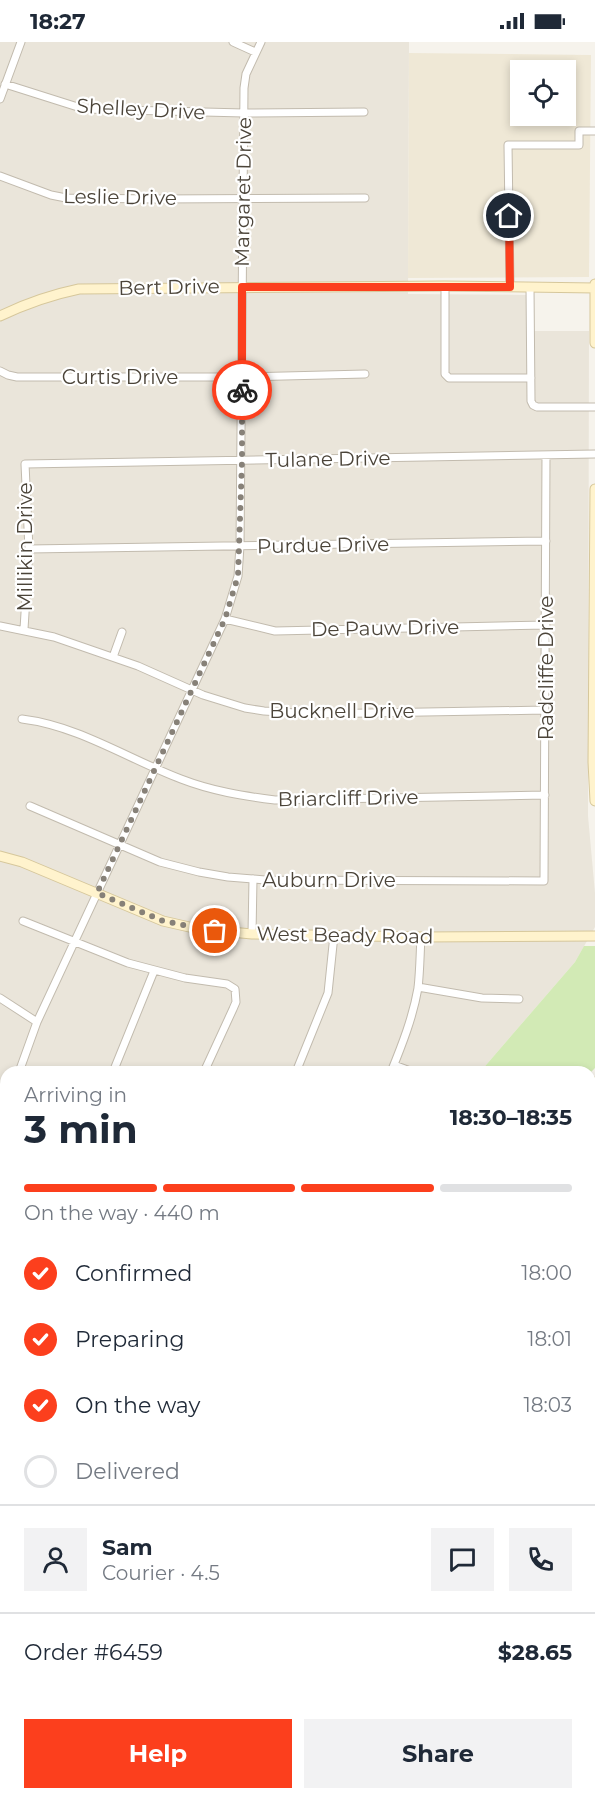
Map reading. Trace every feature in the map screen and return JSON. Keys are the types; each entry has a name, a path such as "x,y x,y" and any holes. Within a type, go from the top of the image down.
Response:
{"street":[{"path":"0,99 21,42"},
{"path":"233,42 255,52"},
{"name":"Margaret Drive","path":"21,1066 38,1022 225,619 238,576 242,461 244,88 246,74 261,42"},
{"name":"Shelley Drive","path":"5,84 84,109 364,112"},
{"path":"510,287 508,145 579,145 579,131 595,131"},
{"name":"Leslie Drive","path":"0,177 66,198 365,198"},
{"path":"445,286 445,374 449,378 531,378"},
{"path":"530,287 531,400 533,405 537,407 595,407"},
{"path":"595,287 595,343"},
{"name":"Bert Drive","path":"0,316 29,302 53,294 80,289 595,287"},
{"name":"Curtis Drive","path":"0,371 17,377 242,377 365,374"},
{"name":"Tulane Drive","path":"25,464 595,454"},
{"name":"Radcliffe Drive","path":"544,881 546,455"},
{"name":"Millikin Drive","path":"24,629 29,549 25,464"},
{"path":"595,489 595,801"},
{"name":"Purdue Drive","path":"29,549 546,541"},
{"name":"De Pauw Drive","path":"225,619 275,631 546,625"},
{"name":"Bucknell Drive","path":"0,626 24,629 54,637 138,666 203,695 245,708 287,714 545,710"},
{"path":"113,657 122,632"},
{"name":"Briarcliff Drive","path":"22,719 59,726 208,789 238,796 275,800 545,795"},
{"name":"Auburn Drive","path":"30,806 160,862 228,877 544,881"},
{"name":"West Beady Road","path":"0,856 22,862 163,921 198,929 252,934 421,937 595,936"},
{"path":"252,934 253,879"},
{"path":"23,921 128,963 185,978 227,984 235,989 236,1002 207,1066"},
{"path":"298,1066 328,993 334,935"},
{"path":"394,1065 405,1037 418,987 421,937"},
{"path":"115,1066 154,971"},
{"path":"418,987 482,998 519,999"},
{"path":"0,998 38,1022"}],"shaded area":[{"path":"0,42 409,42 408,294 527,295 528,331 589,331 588,816 595,893 595,927 575,962 485,1066 0,1066"},
{"path":"409,53 591,55 589,277 408,278"}],"green space":[{"path":"584,946 595,946 595,1066 485,1066 575,962"}],"way so far":[{"path":"215,931 163,921 97,893 225,619 238,576 242,390"}],"route":[{"path":"242,390 242,287 510,287 509,216"}]}
